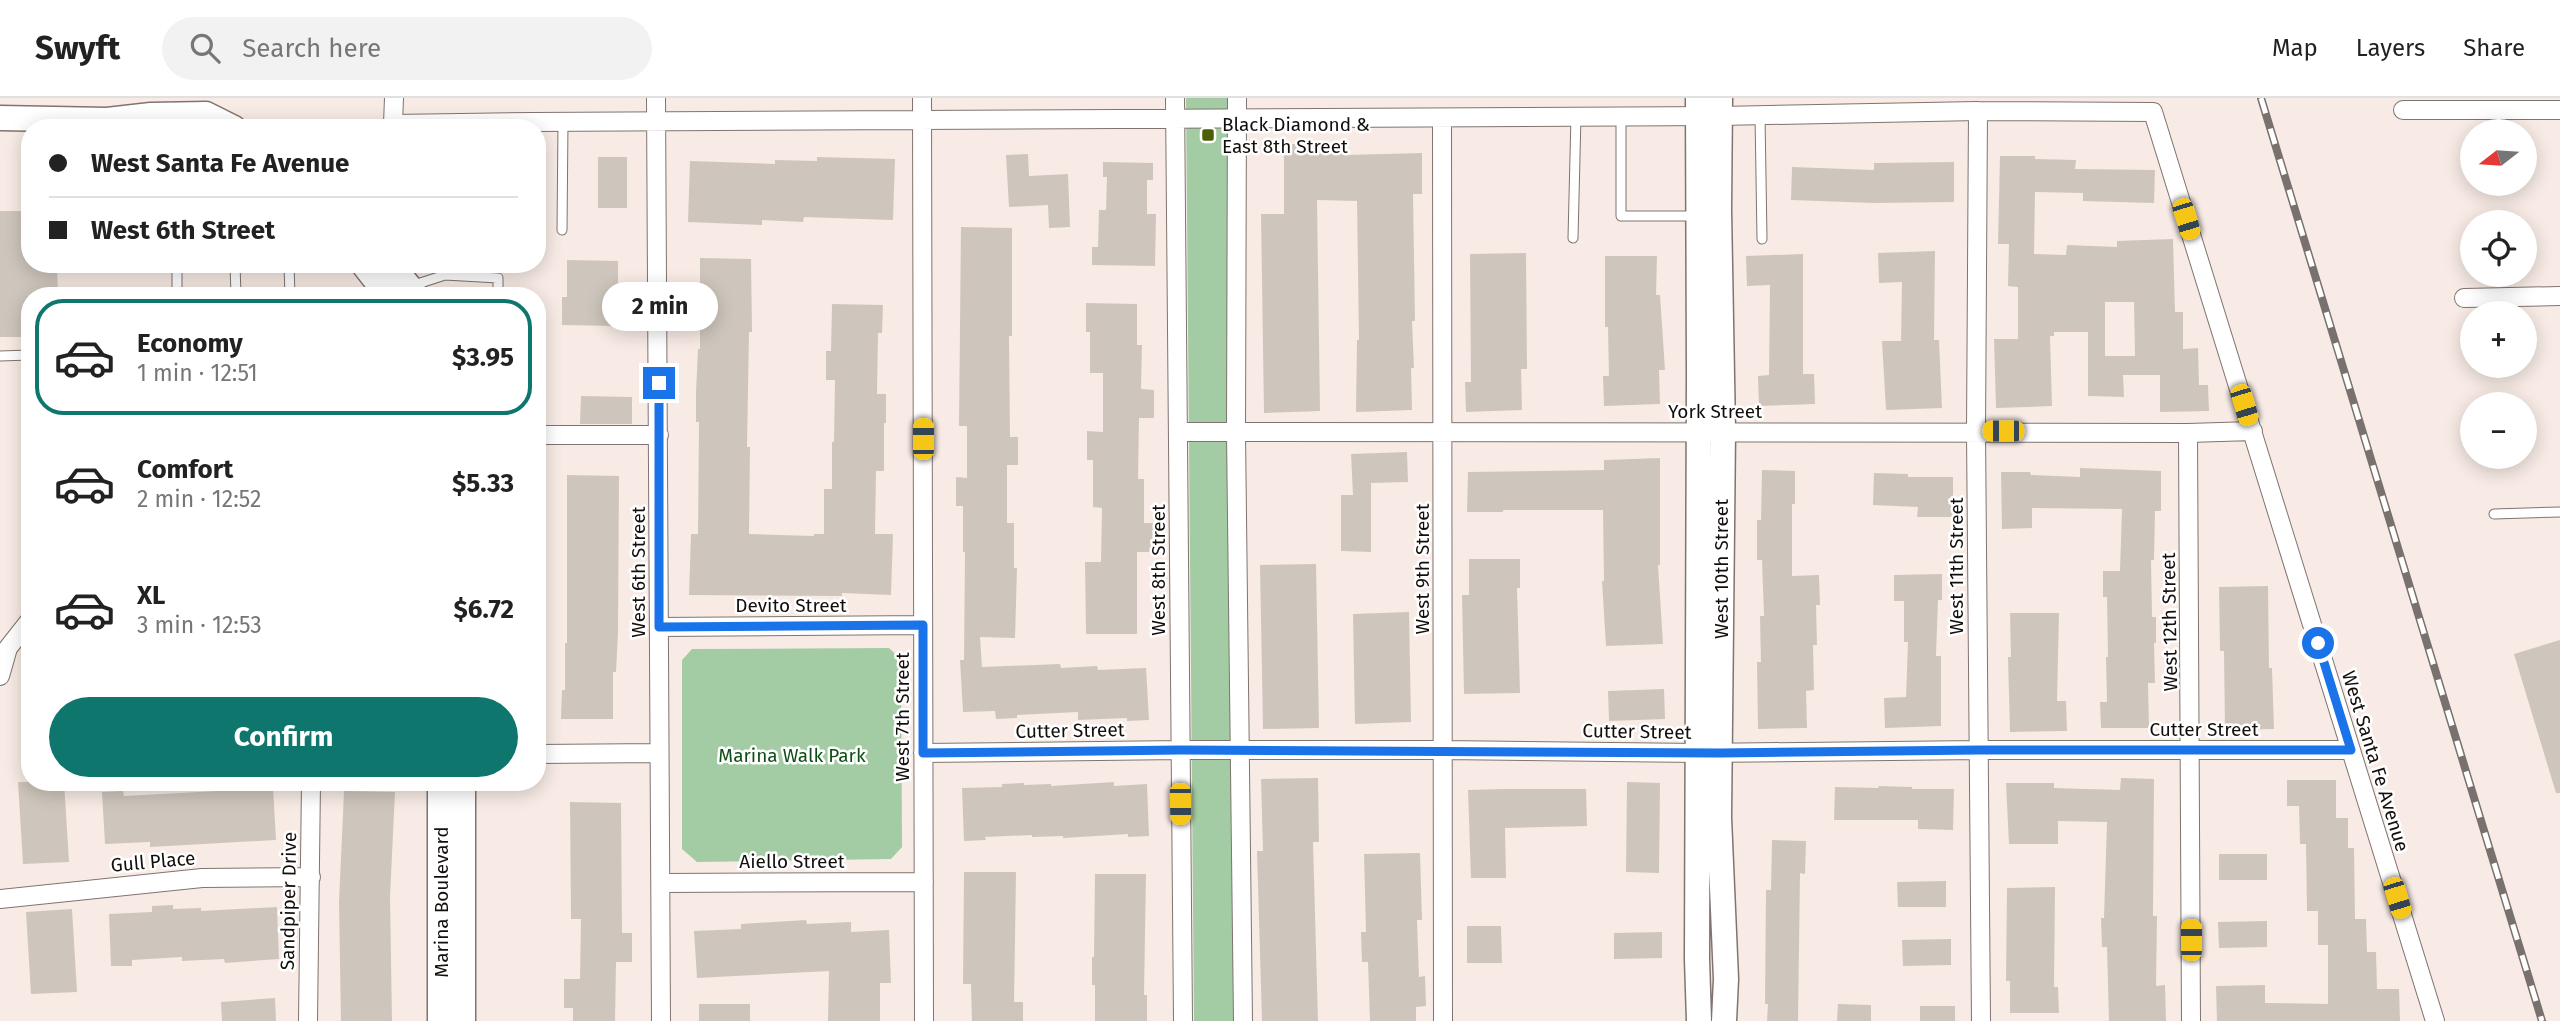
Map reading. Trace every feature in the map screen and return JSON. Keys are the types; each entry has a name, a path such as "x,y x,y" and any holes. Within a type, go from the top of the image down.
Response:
{"main road":[{"path":"116,119 208,106 223,119"},
{"name":"West 10th Street","path":"1709,107 1698,216 1711,431"},
{"name":"West 10th Street","path":"1699,1021 1697,959 1709,753 1711,431 1719,210 1709,107"},
{"path":"0,118 54,119"},
{"path":"376,273 396,287"},
{"name":"West 10th Street","path":"1709,753 1719,818 1726,979 1724,1021"},
{"name":"Marina Boulevard","path":"440,791 440,1021"},
{"name":"Marina Boulevard","path":"463,791 463,1021"}],"street":[{"path":"392,119 394,98"},
{"name":"West 6th Street","path":"656,98 661,1021"},
{"name":"West 7th Street","path":"922,98 924,1021"},
{"name":"West 8th Street","path":"1175,98 1183,1021"},
{"path":"1237,98 1236,433 1243,1021"},
{"path":"546,122 1621,116 1709,107 1760,115 1966,107"},
{"name":"West Santa Fe Avenue","path":"1966,107 2153,112 2435,1021"},
{"name":"West 11th Street","path":"1966,107 1976,431 1981,1021"},
{"path":"2403,110 2560,110"},
{"name":"West 9th Street","path":"1442,118 1443,1021"},
{"path":"2464,298 2560,296"},
{"name":"York Street","path":"1178,432 2253,431"},
{"name":"West 12th Street","path":"2188,433 2192,1021"},
{"path":"546,435 659,435"},
{"name":"Devito Street","path":"659,627 923,625"},
{"path":"0,677 8,648 21,635"},
{"name":"Cutter Street","path":"923,753 1180,750 1709,753 2351,750"},
{"path":"546,754 659,753"},
{"name":"Sandpiper Drive","path":"308,1021 311,791"},
{"name":"Gull Place","path":"0,899 202,878 311,877"},
{"name":"Aiello Street","path":"661,883 923,882"}],"lane":[{"path":"1760,115 1762,239"},
{"path":"1573,238 1576,116"},
{"path":"1621,116 1621,216 1698,216"},
{"path":"562,230 564,122"},
{"path":"418,287 445,275 498,278 498,287"},
{"path":"0,356 21,355"},
{"path":"2494,514 2560,512"}],"green space":[{"path":"1186,98 1229,98 1243,1021 1194,1021"},
{"name":"Marina Walk Park","path":"889,648 901,659 902,847 891,859 697,862 682,849 682,660 692,649"}],"building":[{"path":"1284,144 1347,144 1346,155 1422,153 1422,194 1413,194 1415,321 1412,321 1412,410 1356,412 1359,340 1357,201 1317,200 1320,411 1264,413 1261,214 1284,214"},
{"path":"1028,154 1029,176 1068,174 1070,227 1049,228 1048,205 1009,207 1006,155"},
{"path":"2000,156 2076,160 2075,169 2155,170 2154,203 2083,201 2083,193 2035,192 2034,254 2066,255 2067,245 2117,247 2117,241 2173,239 2175,312 2183,312 2183,349 2198,348 2199,385 2208,385 2209,411 2160,412 2160,375 2123,375 2124,397 2088,396 2088,332 2054,332 2054,336 2050,336 2052,406 1996,408 1994,339 2018,339 2018,287 2008,286 2009,244 1998,244","holes":["2105,302 2134,302 2135,356 2105,356"]},
{"path":"598,157 627,157 627,208 598,208"},
{"path":"817,157 895,159 893,220 804,217 803,222 762,220 762,225 688,222 690,161 775,164 775,160 817,161"},
{"path":"1103,162 1153,163 1153,180 1147,180 1147,214 1156,214 1155,266 1092,265 1092,247 1098,247 1099,210 1106,210 1107,177 1103,177"},
{"path":"1954,162 1954,202 1791,200 1792,167 1874,170 1874,163"},
{"path":"0,211 21,211 21,273 57,273 58,287 21,287 21,337 0,337"},
{"path":"961,227 1012,228 1010,437 1018,437 1018,465 1007,465 1007,523 1014,523 1014,568 1017,568 1015,638 980,637 982,667 1060,664 1061,668 1097,666 1098,670 1146,668 1149,720 1078,720 1078,712 1017,715 1017,718 996,719 995,711 963,712 960,660 964,660 965,552 963,506 956,506 956,477 967,478 967,426 959,426"},
{"path":"1935,251 1934,340 1939,340 1942,408 1886,410 1882,341 1901,341 1902,282 1879,283 1878,253"},
{"path":"1526,253 1527,369 1521,369 1522,410 1466,412 1465,382 1471,382 1470,254"},
{"path":"1803,254 1803,374 1814,374 1815,404 1759,406 1758,376 1769,375 1770,285 1747,286 1746,256"},
{"path":"1605,256 1657,256 1656,295 1660,295 1665,370 1659,370 1660,404 1604,406 1603,376 1609,376 1608,327 1605,327"},
{"path":"700,258 751,259 752,332 749,332 747,447 750,447 749,534 824,534 824,489 832,489 834,442 835,380 826,380 826,351 831,351 832,304 883,305 882,333 878,333 877,394 886,394 886,423 884,471 876,471 875,534 893,534 891,595 689,595 691,534 698,534 699,422 696,422 696,393 700,349"},
{"path":"567,260 618,261 618,290 614,289 614,326 562,325 562,297 567,297"},
{"path":"1086,303 1137,304 1137,345 1142,345 1141,389 1154,390 1154,418 1139,418 1138,479 1144,479 1144,523 1153,523 1153,552 1137,552 1137,634 1086,634 1085,562 1101,562 1102,508 1093,507 1093,460 1087,460 1087,431 1103,432 1103,373 1090,373 1090,332 1086,332"},
{"path":"581,396 632,397 632,424 580,424"},
{"path":"1407,452 1408,482 1371,483 1371,552 1341,551 1341,495 1353,495 1351,454"},
{"path":"1660,458 1658,565 1663,644 1606,646 1602,581 1603,510 1467,512 1468,472 1604,470 1604,460"},
{"path":"2080,468 2161,471 2161,511 2155,511 2154,560 2151,560 2152,617 2156,617 2156,643 2155,683 2148,683 2149,728 2101,728 2100,702 2107,702 2108,657 2107,597 2103,597 2103,571 2120,571 2122,509 2032,508 2032,528 2002,529 2001,472 2080,477"},
{"path":"1762,470 1795,471 1792,576 1819,575 1820,605 1816,605 1817,645 1813,645 1814,690 1806,691 1807,728 1758,729 1757,662 1761,662 1760,616 1764,616 1762,560 1757,560 1757,520 1761,520"},
{"path":"1874,473 1908,474 1908,477 1953,477 1953,517 1917,517 1918,507 1873,505"},
{"path":"567,475 619,476 618,633 616,672 613,672 613,719 561,719 567,643"},
{"path":"1469,559 1520,559 1520,588 1517,588 1520,693 1464,694 1462,595 1469,595"},
{"path":"1316,564 1319,728 1263,729 1260,565"},
{"path":"1942,574 1936,656 1941,656 1941,726 1885,728 1884,698 1906,697 1908,642 1904,642 1904,601 1894,601 1894,575"},
{"path":"2268,586 2269,668 2272,668 2274,729 2225,730 2224,651 2220,651 2219,587"},
{"path":"1409,612 1411,722 1355,724 1353,614"},
{"path":"2010,613 2059,613 2057,701 2066,701 2067,731 2010,732"},
{"path":"2560,640 2560,793 2556,793 2514,654"},
{"path":"1664,689 1665,719 1609,721 1608,691"},
{"path":"1318,778 1319,842 1313,842 1318,1021 1262,1021 1257,851 1263,851 1261,779"},
{"path":"2121,778 2154,779 2153,916 2157,916 2156,986 2165,985 2166,1021 2109,1021 2107,947 2102,947 2101,918 2104,918 2107,822 2058,821 2058,844 2009,844 2006,783 2054,783 2054,788 2120,790"},
{"path":"2287,780 2336,780 2336,818 2348,818 2348,848 2354,848 2355,919 2366,919 2367,952 2376,952 2377,989 2399,989 2400,1021 2217,1021 2216,986 2265,985 2265,1003 2328,1004 2328,945 2318,945 2318,911 2307,911 2306,844 2300,844 2299,806 2287,806"},
{"path":"18,782 21,782 21,791 65,791 69,862 23,864"},
{"path":"1114,782 1114,786 1147,784 1149,836 1128,837 1128,834 1063,838 1032,835 985,837 986,840 964,841 962,788 1002,787 1002,784 1024,783 1051,786"},
{"path":"1627,782 1660,783 1659,873 1626,872"},
{"path":"1835,787 1954,789 1953,830 1918,829 1918,820 1834,820"},
{"path":"1586,789 1587,826 1505,828 1506,878 1471,878 1468,790"},
{"path":"123,791 124,796 273,791 276,840 150,847 150,842 105,844 102,792"},
{"path":"344,791 395,792 390,897 392,1021 341,1021 339,902"},
{"path":"570,802 621,803 622,933 632,933 632,962 616,962 615,1021 573,1021 573,1008 564,1008 564,979 580,979 581,919 571,919"},
{"path":"1772,840 1806,841 1805,874 1800,873 1798,1021 1767,1021 1766,890 1771,890"},
{"path":"1420,853 1422,920 1417,920 1419,977 1425,976 1426,1006 1416,1007 1416,1021 1370,1021 1368,962 1362,962 1361,932 1366,932 1364,854"},
{"path":"2219,854 2267,854 2267,880 2219,880"},
{"path":"964,872 1016,872 1014,1002 1023,1002 1023,1021 972,1021 971,984 963,984"},
{"path":"1095,874 1146,874 1144,995 1147,995 1147,1021 1095,1021 1092,957"},
{"path":"1946,881 1946,907 1898,907 1897,882"},
{"path":"2055,887 2054,987 2058,987 2059,1013 2010,1013 2010,981 2006,981 2007,888"},
{"path":"173,905 173,909 201,908 201,911 277,907 279,959 225,963 224,959 182,961 182,957 132,960 132,966 111,966 109,914 152,912 152,906"},
{"path":"72,909 77,992 31,994 26,912"},
{"path":"806,920 807,924 851,922 851,932 889,930 891,983 880,983 880,1021 828,1021 829,971 697,978 694,931 741,929 741,924"},
{"path":"2267,921 2267,947 2219,948 2218,922"},
{"path":"1467,926 1501,926 1502,963 1467,963"},
{"path":"1662,932 1662,958 1614,959 1614,933"},
{"path":"1951,939 1951,965 1903,966 1902,940"},
{"path":"275,998 276,1021 222,1021 221,1002"},
{"path":"699,1004 750,1004 750,1021 699,1021"},
{"path":"1838,1004 1871,1005 1871,1021 1837,1021"},
{"path":"1920,1006 1955,1006 1955,1021 1920,1021"}],"railway":[{"path":"2261,98 2542,1021"}],"place":[{"name":"Black Diamond & East 8th Street","path":"1208,135"}],"route":[{"path":"659,383 659,627 923,625 923,753 1180,750 1720,753 2351,750 2318,643"}]}
